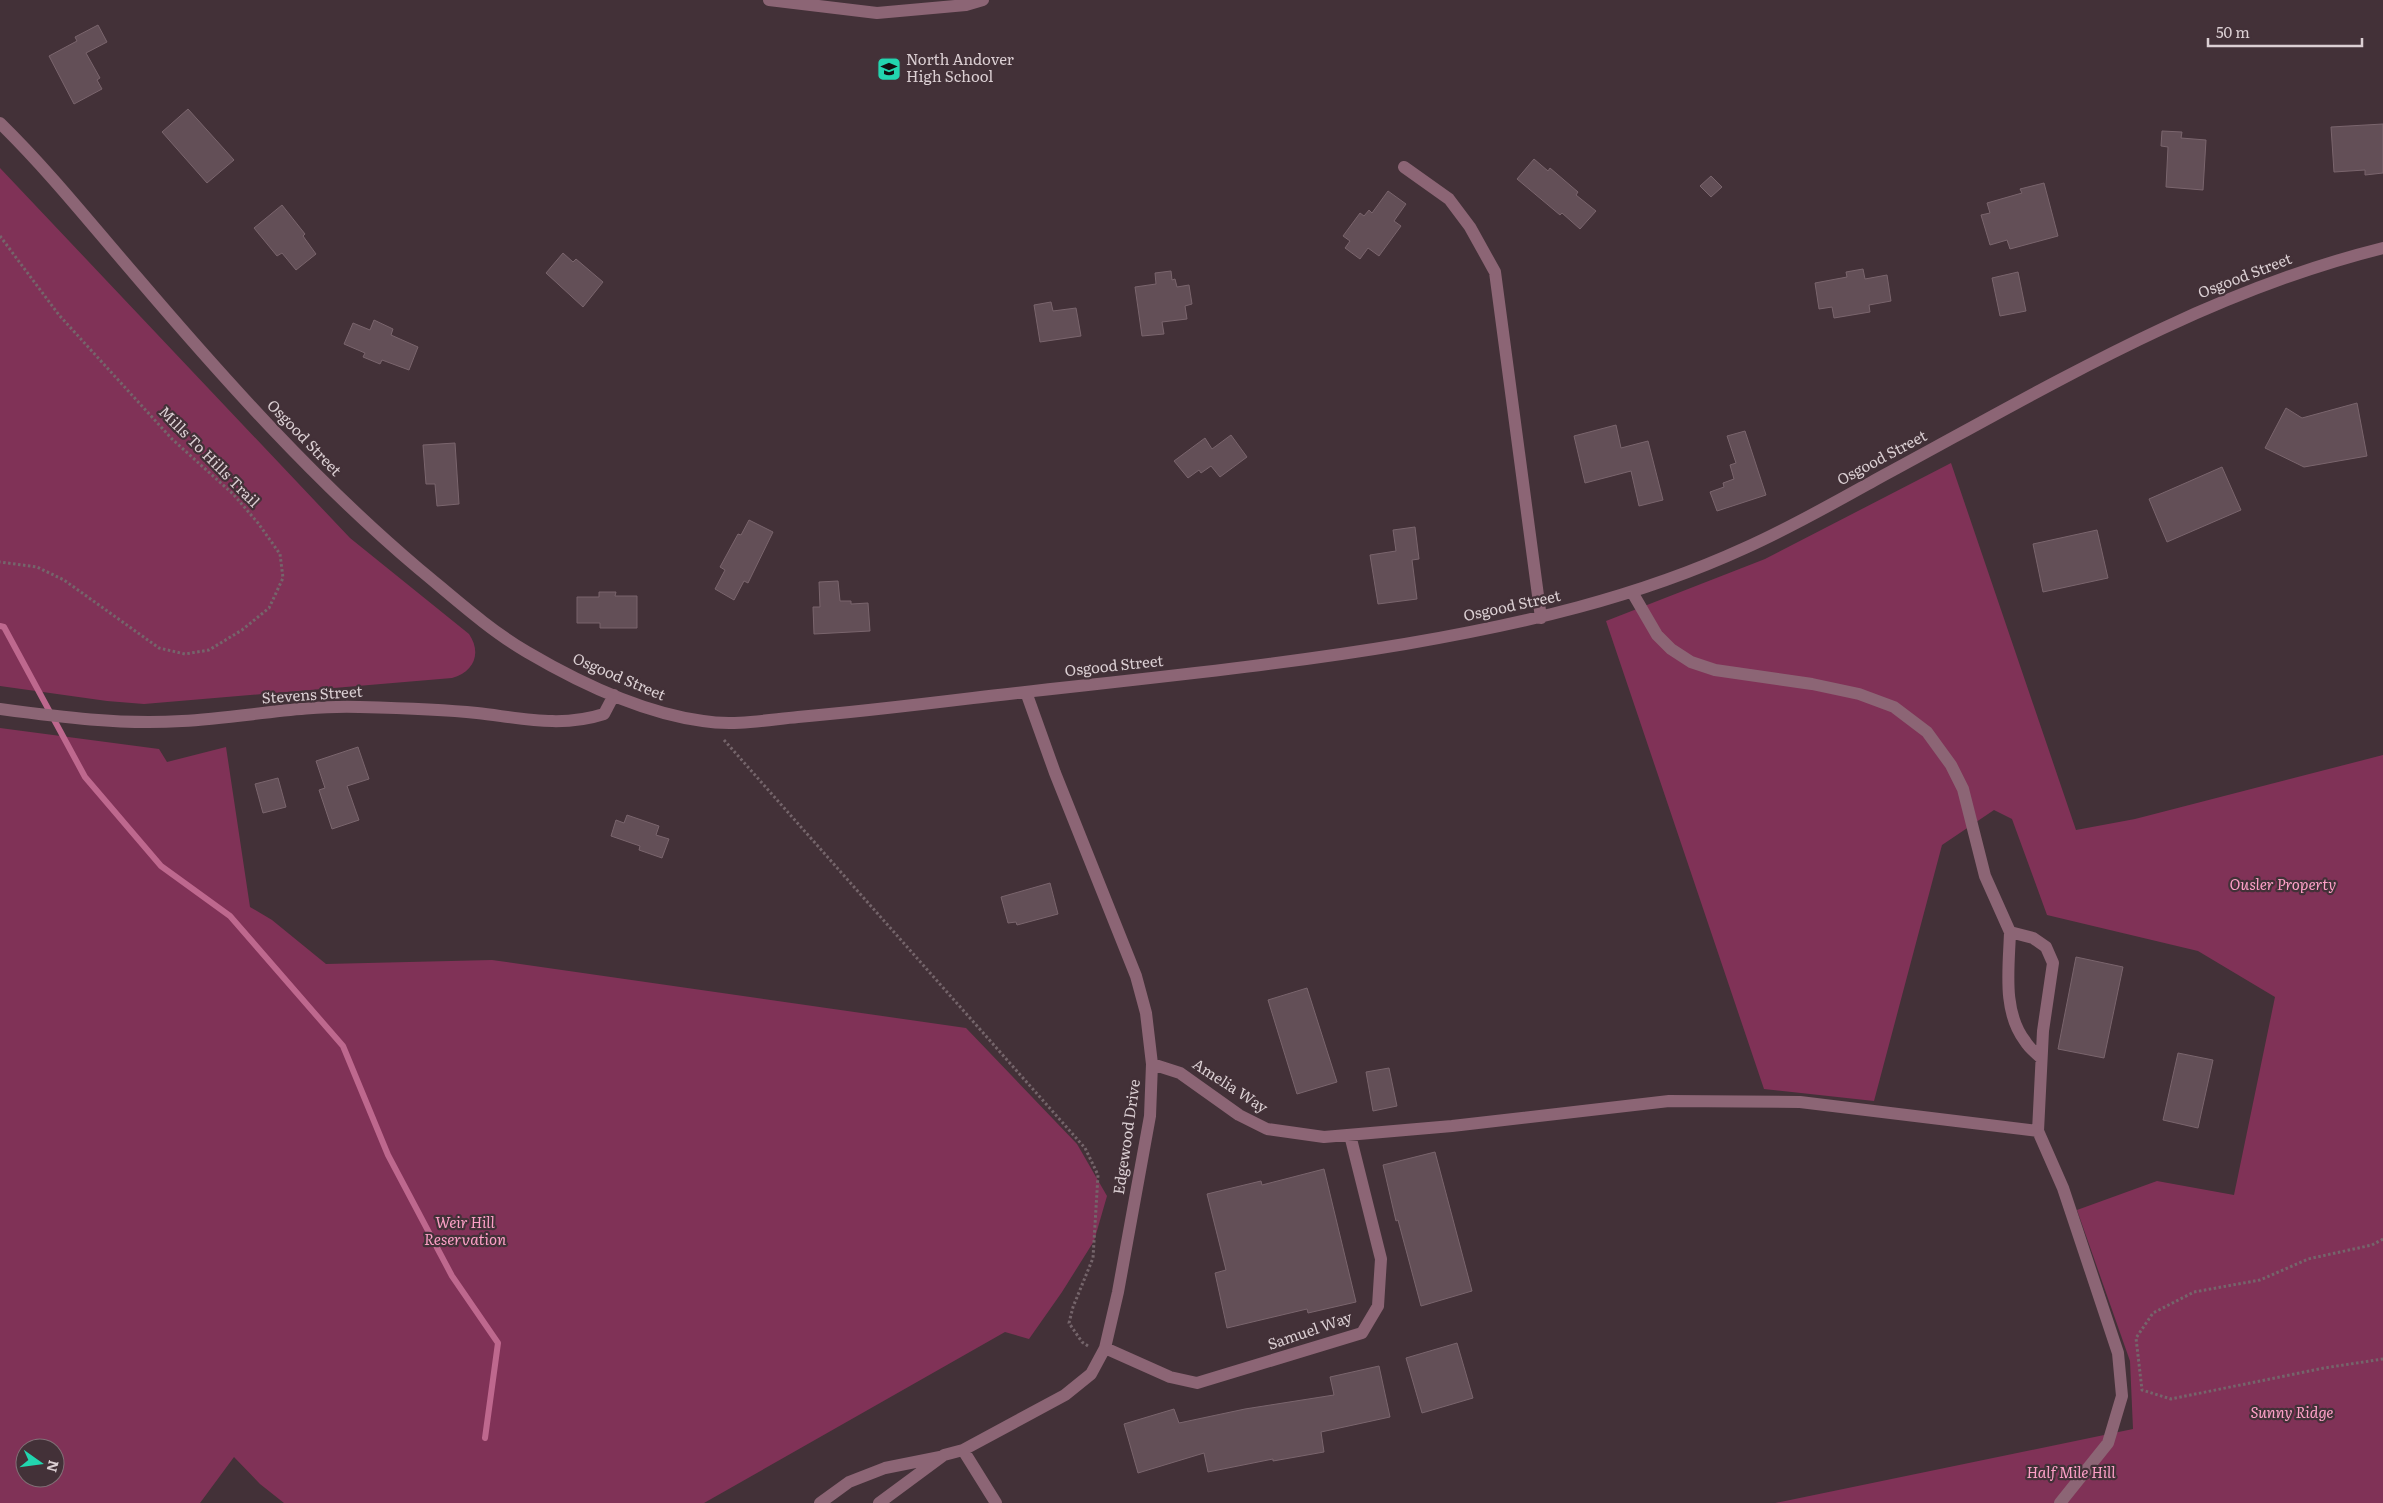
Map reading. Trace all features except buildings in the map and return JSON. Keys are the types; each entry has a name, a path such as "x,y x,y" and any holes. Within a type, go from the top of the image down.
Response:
{"street":[{"path":"769,0 877,13 983,0"},
{"name":"Osgood Street","path":"0,123 47,171 245,401 353,511 428,576 520,648 614,695 661,713 708,722 742,723 1313,660 1540,618 1632,592 1673,578 1746,548 1823,509 2122,346 2235,295 2294,273 2383,248"},
{"path":"1404,167 1449,199 1470,227 1495,272 1540,618"},
{"path":"1632,592 1657,635 1671,649 1691,662 1715,670 1812,684 1859,694 1894,707 1928,732 1951,765 1963,789 1985,876 2010,932 2010,1000 2014,1022 2025,1041 2041,1058"},
{"name":"Edgewood Drive","path":"820,1503 849,1482 885,1468 944,1456 963,1450 1065,1395 1091,1374 1103,1351 1118,1292 1150,1116 1152,1064 1146,1014 1136,976 1054,772 1026,692"},
{"name":"Stevens Street","path":"0,709 101,720 179,722 358,707 444,710 555,722 584,720 604,714 614,695"},
{"path":"2010,932 2033,938 2046,947 2053,963 2041,1058 2038,1131 2063,1188 2118,1353 2122,1396 2108,1443 2060,1503"},
{"name":"Amelia Way","path":"1152,1064 1180,1073 1239,1115 1267,1129 1305,1136 1350,1135 1452,1126 1669,1102 1800,1102 2038,1131"},
{"name":"Samuel Way","path":"1103,1351 1170,1378 1197,1383 1362,1333 1378,1306 1381,1259 1350,1135"},
{"path":"963,1450 996,1503"},
{"name":"Edgewood Drive","path":"879,1503 944,1456"}],"path":[{"name":"Mills To Hills Trail","path":"0,236 59,315 172,439 233,494 258,523 280,554 283,578 269,608 242,630 209,650 185,654 159,648 64,580 37,567 0,562"},
{"path":"708,722 1086,1148 1098,1175 1093,1258 1073,1307 1069,1323 1082,1342 1103,1351"},
{"path":"2383,1239 2372,1245 2308,1259 2260,1280 2194,1292 2153,1313 2136,1338 2142,1390 2171,1399 2324,1368 2383,1359"}],"green space":[{"path":"0,168 350,538 469,634 475,648 475,655 474,661 466,671 452,678 144,704 107,701 0,686"},
{"path":"1951,463 2076,830 2135,819 2383,755 2383,1503 1775,1503 2133,1429 2130,1361 2077,1210 2157,1181 2234,1195 2275,997 2198,951 2047,915 2012,819 1994,810 1942,845 1874,1101 1764,1089 1606,621 1765,559"},
{"name":"Weir Hill Reservation","path":"0,728 159,749 167,762 226,747 250,907 272,920 326,964 492,960 966,1028 1077,1144 1107,1196 1094,1241 1062,1292 1029,1339 1005,1332 704,1503 284,1503 260,1484 234,1457 200,1503 0,1503"}],"waterway":[{"path":"0,626 4,627 85,777 161,866 230,916 343,1046 388,1155 452,1276 498,1343 485,1438"}],"place":[{"name":"North Andover High School","path":"889,69"}],"park label":[{"name":"Ousler Property","path":"2283,885"},
{"name":"Sunny Ridge","path":"2292,1413"},
{"name":"Half Mile Hill","path":"2071,1473"}]}
